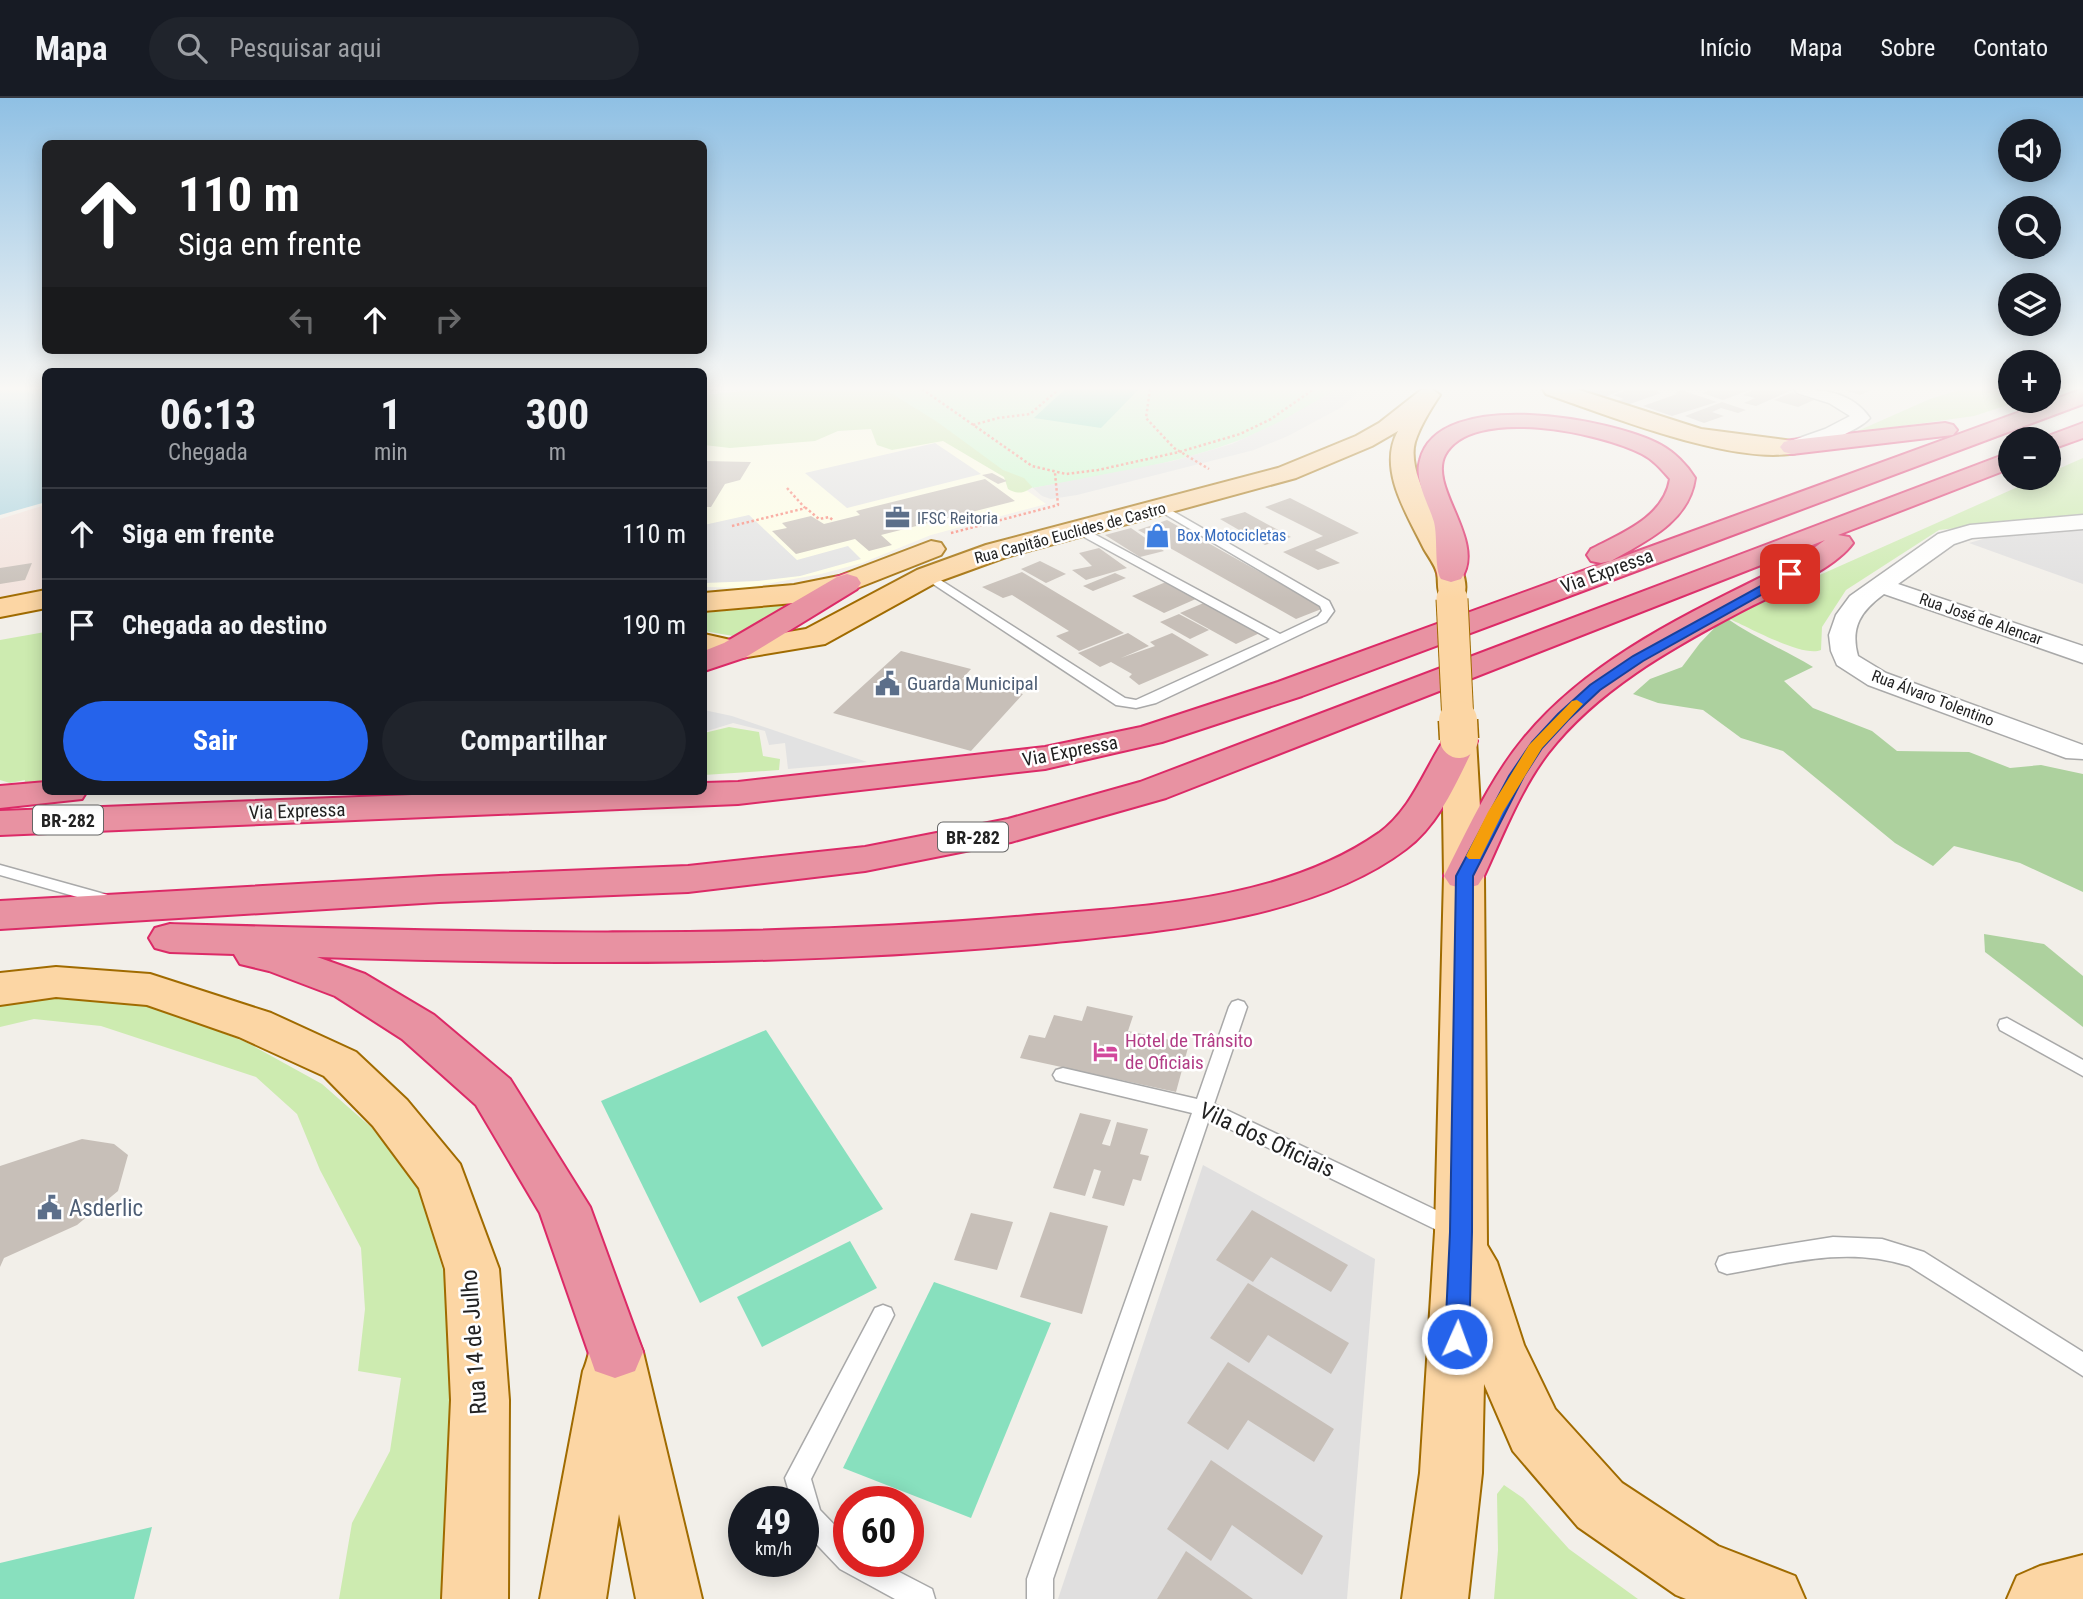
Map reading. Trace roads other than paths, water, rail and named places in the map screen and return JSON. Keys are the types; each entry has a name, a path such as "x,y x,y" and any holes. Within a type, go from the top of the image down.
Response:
{"highway":[{"path":"1432,459 1430,468 1454,551 1452,586"},
{"path":"1388,652 1549,582 1633,537 1665,514 1683,491 1683,478 1663,459"},
{"name":"Via Expressa","path":"707,794 930,773 1045,758 1150,735 1290,689 1912,459"},
{"name":"Via Expressa","path":"0,917 439,889 688,878 865,859 1011,830 1153,790 1998,464"},
{"path":"1464,876 1496,812 1537,745 1595,687 1679,635 1813,562 1892,505"},
{"path":"707,662 735,650 847,583"},
{"path":"170,938 557,948 723,948 953,938 1154,918 1229,905 1311,881 1359,861 1394,839 1420,812 1459,740"},
{"path":"4,819 60,795"},
{"name":"Via Expressa","path":"4,819 682,795"},
{"path":"0,917 170,938 276,958 351,985 418,1027 493,1092 564,1207 615,1352"}],"main road":[{"name":"Rua Capitão Euclides de Castro","path":"707,602 794,594 847,583 959,538 1265,459"},
{"name":"Rua Capitão Euclides de Castro","path":"707,644 735,650 814,637 927,576 996,551 1162,508 1287,473 1325,459"},
{"path":"1402,459 1417,509 1452,586 1464,876 1461,1232 1451,1473 1436,1599"},
{"path":"0,608 42,611"},
{"path":"0,625 42,612"},
{"name":"Rua 14 de Julho","path":"0,989 56,982 150,990 255,1025 340,1064 390,1113 442,1179 472,1269 480,1400 475,1599"},
{"path":"1461,1232 1497,1350 1534,1430 1600,1505 1699,1572 1772,1599"},
{"path":"573,1599 615,1352"},
{"path":"615,1352 669,1599"},
{"path":"2040,1599 2083,1588"}],"street":[{"name":"Rua Álvaro Tolentino","path":"2076,751 1877,679 1846,660 1841,637 1847,614 1879,585 1946,539 1969,532 2083,522"},
{"name":"Rua José de Alencar","path":"1879,585 2083,655"}],"lane":[{"path":"927,576 1121,702 1136,704 1152,700 1322,619 1328,611 1325,604 1162,508"},
{"path":"1079,530 1280,639"},
{"path":"0,870 133,908"},
{"path":"1040,1599 1040,1579 1238,1007"},
{"path":"2007,1025 2083,1069"},
{"name":"Vila dos Oficiais","path":"1063,1075 1204,1108 1461,1232"},
{"path":"1727,1264 1833,1246 1882,1248 1916,1259 2083,1365"},
{"path":"833,1542 810,1517 798,1478 883,1315"},
{"path":"881,1577 922,1599"}],"water":[{"path":"0,459 42,459 42,503 0,515"}],"place":[{"name":"IFSC Reitoria","path":"897,518"},
{"name":"Box Motocicletas","path":"1157,535"},
{"name":"Guarda Municipal","path":"887,683"},
{"name":"Hotel de Trânsito de Oficiais","path":"1105,1051"},
{"name":"Asderlic","path":"49,1208"}]}
